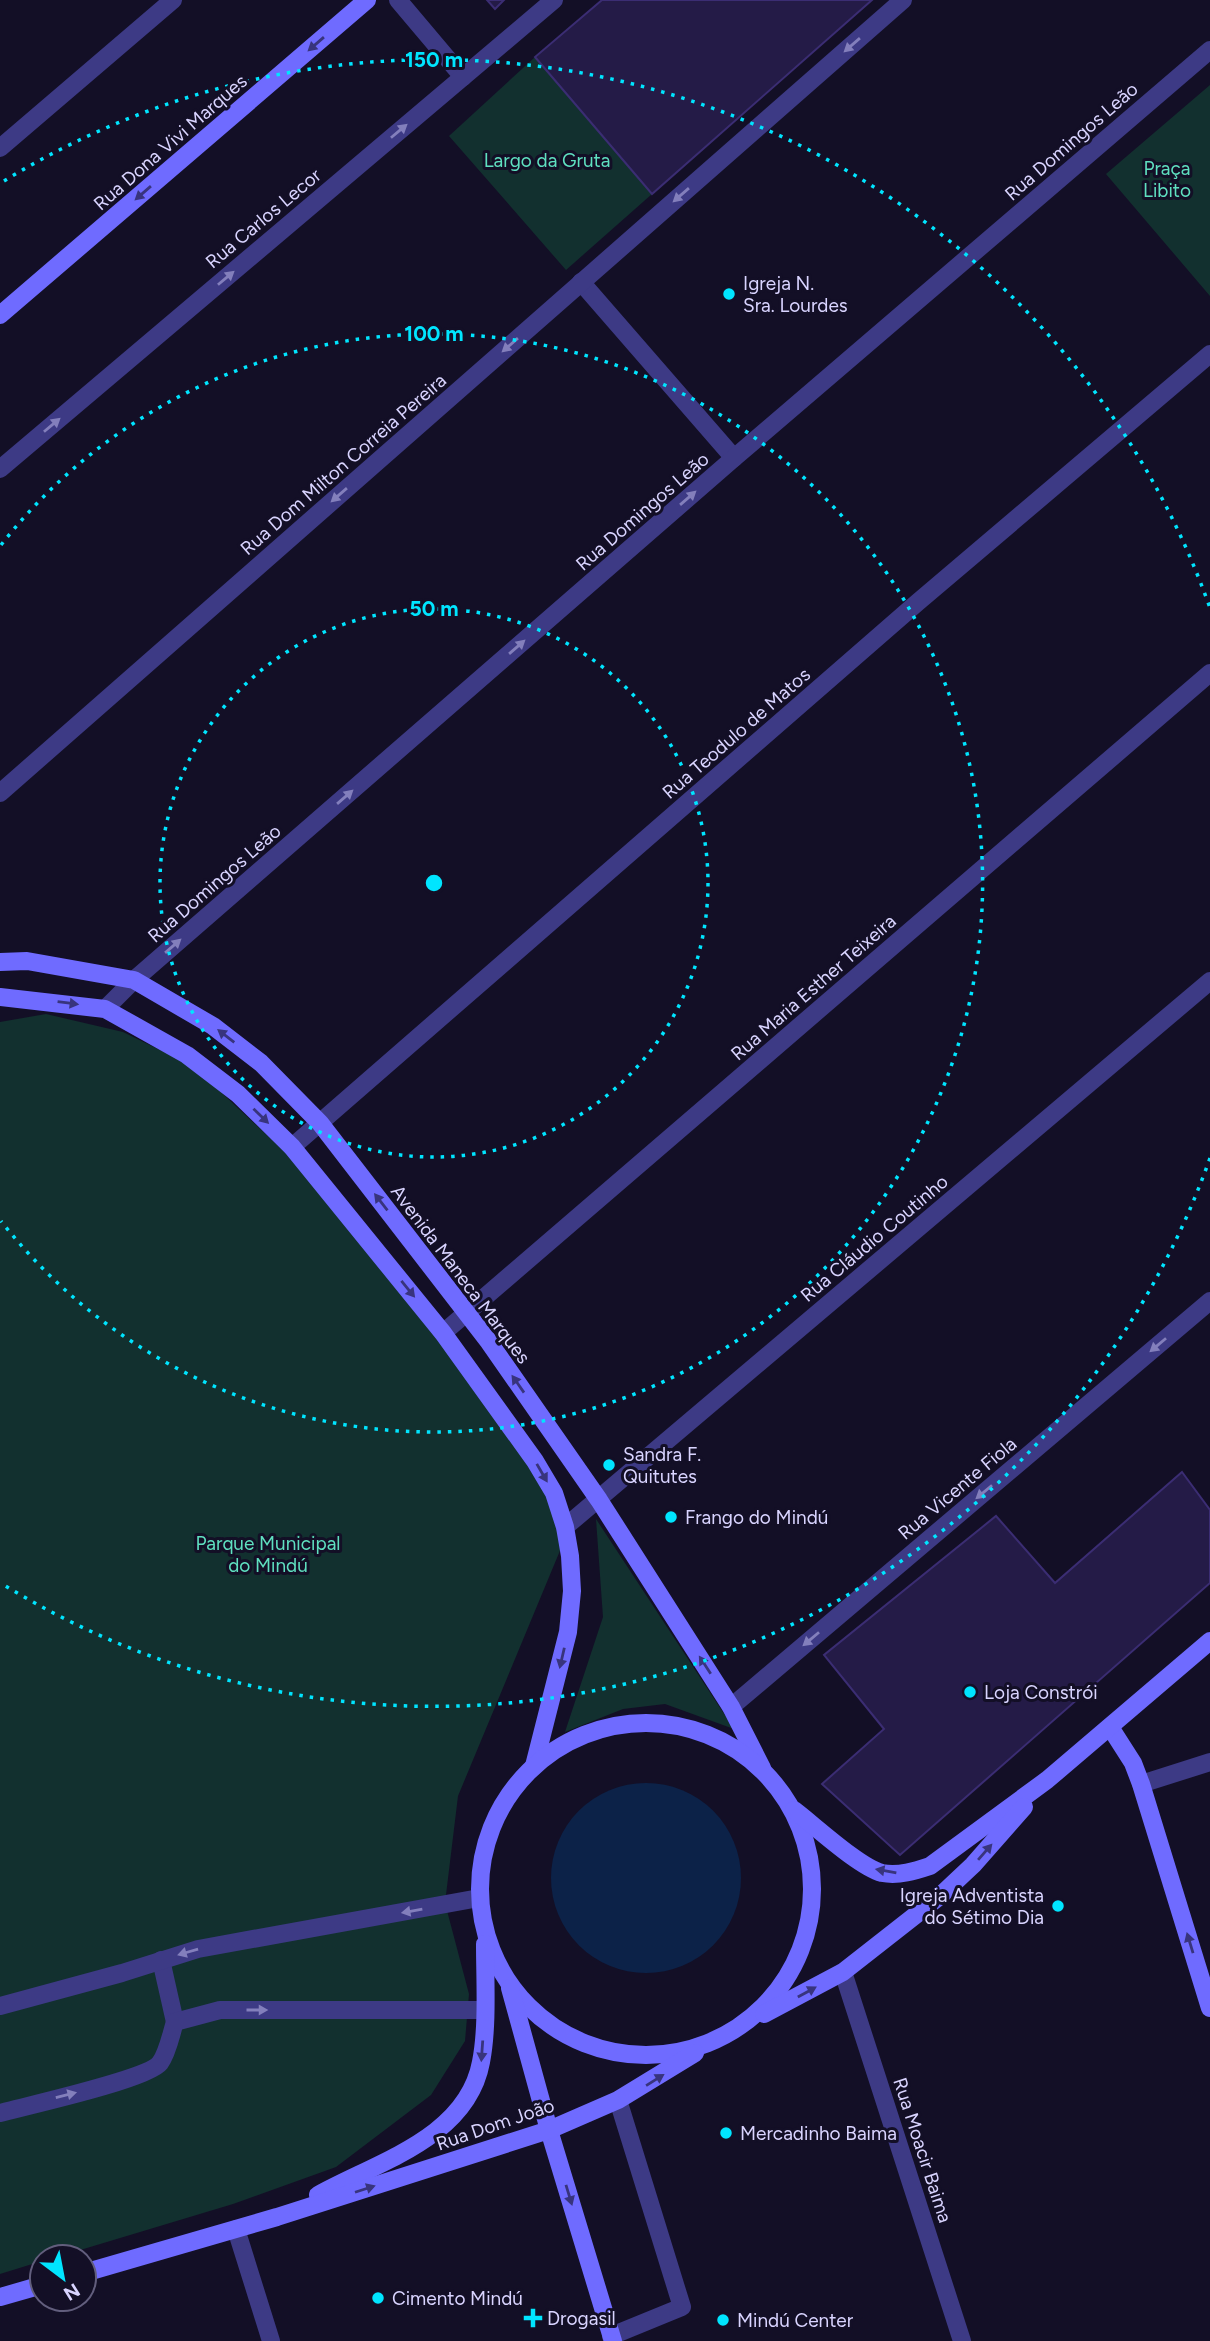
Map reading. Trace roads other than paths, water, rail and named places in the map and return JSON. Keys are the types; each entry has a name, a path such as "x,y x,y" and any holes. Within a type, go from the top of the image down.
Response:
{"main road":[{"name":"Rua Dona Vivi Marques","path":"0,315 368,0"},
{"name":"Avenida Maneca Marques","path":"0,962 27,961 134,980 222,1033 261,1063 320,1123 467,1312 599,1500 731,1707 762,1768"},
{"path":"0,997 105,1009 187,1055 238,1094 292,1147 443,1333 535,1461 554,1493 565,1527 572,1591 568,1632 534,1766"},
{"path":"794,1810 864,1864 881,1872 907,1874 930,1866 1047,1780 1210,1641"},
{"path":"746,2023 775,1996 796,1962 810,1925 814,1886 808,1847 794,1810 780,1787 762,1768 729,1743 690,1727 649,1722 607,1727 568,1742 534,1766 509,1794 492,1826 482,1862 479,1899 485,1934 495,1961 509,1986 534,2013 566,2035 601,2049 639,2056 676,2053 712,2042 843,1972 940,1896 973,1865 1047,1780"},
{"path":"1110,1727 1133,1763 1141,1784 1210,2008"},
{"name":"Rua Dom João","path":"277,2217 406,2151 441,2128 469,2095 481,2063 485,1934"},
{"path":"509,1986 612,2339"},
{"name":"Rua Dom João","path":"98,2269 277,2217 549,2130 618,2101 712,2042"},
{"path":"0,2297 28,2289"}],"street":[{"path":"0,148 173,0"},
{"path":"398,0 463,77"},
{"name":"Rua Carlos Lecor","path":"0,469 554,0"},
{"name":"Rua Dom Milton Correia Pereira","path":"0,793 903,0"},
{"name":"Rua Domingos Leão","path":"105,1009 134,980 734,458 1210,50"},
{"path":"581,282 734,458"},
{"name":"Rua Teodulo de Matos","path":"292,1147 918,602 1210,354"},
{"name":"Rua Maria Esther Teixeira","path":"443,1333 1210,673"},
{"name":"Rua Cláudio Coutinho","path":"565,1527 1210,981"},
{"name":"Rua Vicente Fiola","path":"731,1707 1210,1301"},
{"path":"1141,1784 1210,1762"},
{"path":"0,2006 198,1949 479,1899"},
{"path":"0,2113 108,2085 155,2067 164,2055 175,2022 160,1960"},
{"name":"Rua Moacir Baima","path":"843,1972 962,2341"},
{"path":"175,2022 220,2010 484,2010"},
{"path":"612,2339 682,2307 618,2101"},
{"path":"236,2229 271,2341"}],"water":[{"path":"646,1783 682,1791 699,1799 713,1811 725,1825 733,1842 741,1878 733,1914 725,1931 713,1945 699,1957 682,1965 646,1973 610,1965 593,1957 579,1945 567,1931 559,1914 551,1878 559,1842 567,1825 579,1811 593,1799 610,1791"}],"place":[{"name":"Igreja N. Sra. Lourdes","path":"729,294"},
{"name":"Sandra F. Quitutes","path":"609,1465"},
{"name":"Frango do Mindú","path":"671,1517"},
{"name":"Loja Constrói","path":"970,1692"},
{"name":"Igreja Adventista do Sétimo Dia","path":"1058,1906"},
{"name":"Mercadinho Baima","path":"726,2133"},
{"name":"Cimento Mindú","path":"378,2298"},
{"name":"Drogasil","path":"533,2318"},
{"name":"Mindú Center","path":"723,2320"}],"park label":[{"name":"Largo da Gruta","path":"547,160"},
{"name":"Praça Libito","path":"1167,179"},
{"name":"Parque Municipal do Mindú","path":"268,1554"}]}
